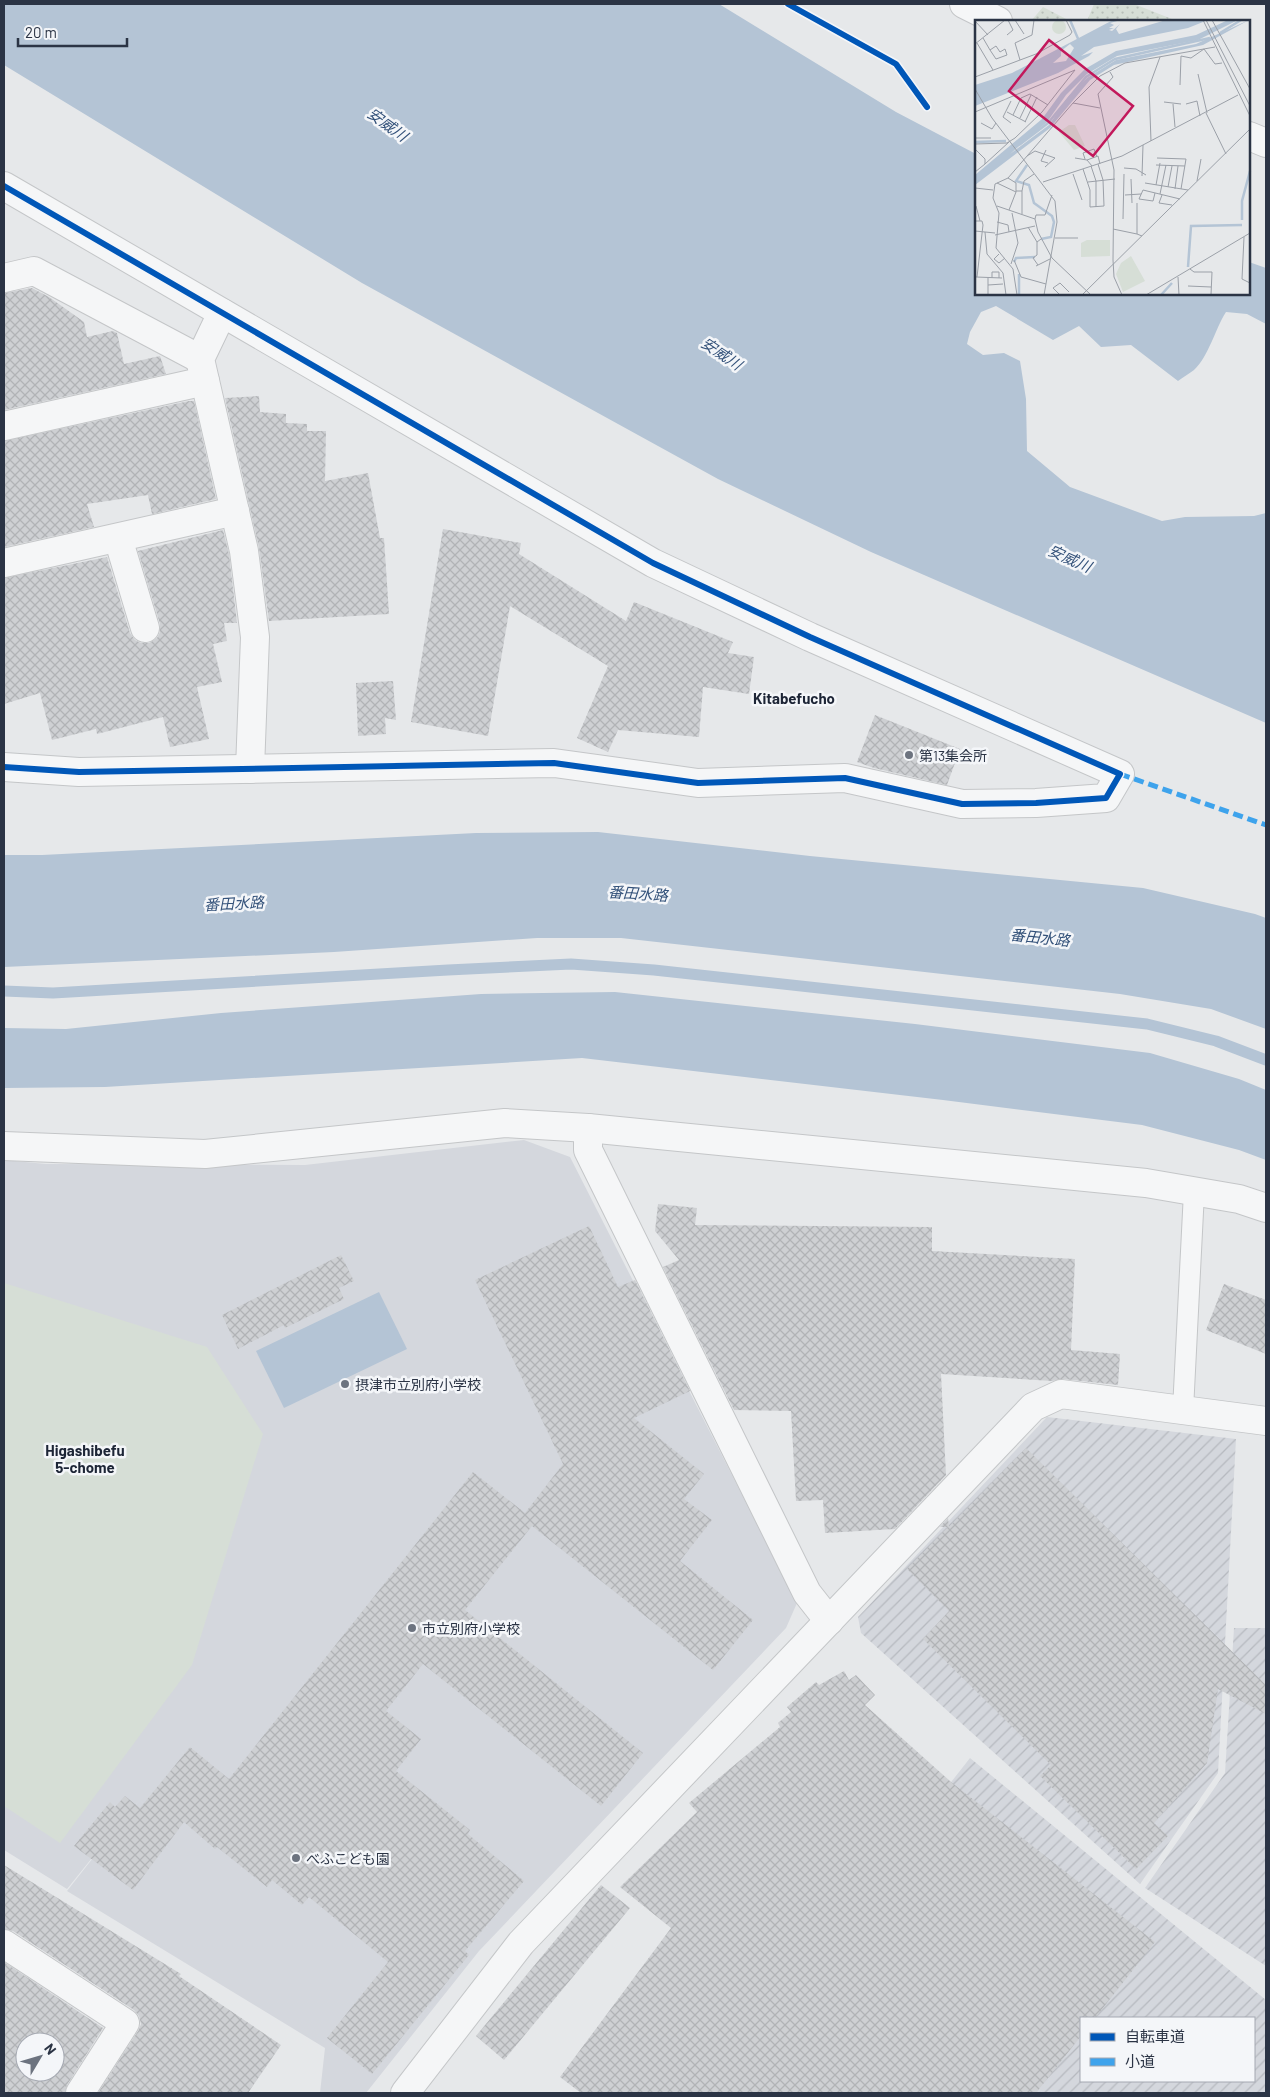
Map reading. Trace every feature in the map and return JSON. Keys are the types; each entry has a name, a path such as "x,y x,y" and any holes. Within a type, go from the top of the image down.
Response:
{"street":[{"path":"964,4 996,20"},
{"path":"1250,136 1266,143"},
{"path":"4,186 653,563 810,637 1120,774 1106,798 1036,804 962,804 845,778 698,783 554,764 79,772 4,767"},
{"path":"4,278 34,271 202,370"},
{"path":"222,313 202,370 244,551 255,637 250,769"},
{"path":"4,426 202,370"},
{"path":"4,563 235,511"},
{"path":"118,538 146,628"},
{"path":"4,1146 205,1154 505,1123 588,1128 1146,1183 1239,1199 1266,1208"},
{"path":"588,1128 588,1150 807,1593 829,1621"},
{"path":"405,2093 522,1943 1033,1407 1061,1394 1266,1421"},
{"path":"4,1944 125,2023 80,2093"}],"lane":[{"path":"1183,1410 1194,1192"}],"shaded area":[{"path":"1094,4 1134,4 1174,20 1087,20"},
{"path":"1043,7 1068,20 1032,20"},
{"name":"摂津市立別府小学校","path":"524,1140 570,1157 797,1603 786,1628 479,1951 366,2093 320,2093 325,2048 67,1891 129,1812 67,1889 4,1850 4,1160 46,1164 305,1165"},
{"path":"4,1283 207,1347 263,1434 192,1665 60,1843 4,1806"},
{"path":"1047,1417 1236,1439 1218,1773 1140,1884 861,1633 858,1617"},
{"path":"1234,1628 1266,1628 1266,1966 1145,1888 1225,1773"},
{"path":"970,1758 1266,2000 1266,2093 707,2093"}],"water":[{"name":"安威川","path":"4,4 719,4 896,112 975,153 975,295 1250,295 1250,262 1266,268 1266,324 1247,314 1226,312 1204,357 1194,370 1178,381 1131,345 1101,347 1079,326 1053,340 996,306 981,312 970,332 967,344 983,355 1004,353 1020,361 1026,399 1027,451 1070,487 1162,521 1185,517 1254,516 1266,513 1266,723 871,552 718,479 362,283 4,65"},
{"name":"番田水路","path":"598,832 810,856 1143,888 1255,914 1266,918 1266,1029 1211,1009 1120,994 621,938 537,938 334,952 4,967 4,855 42,855 476,833"},
{"path":"615,992 915,1024 1150,1053 1239,1079 1266,1090 1266,1160 1239,1150 1142,1125 582,1058 105,1087 4,1088 4,1028 66,1029 221,1013 481,994"},
{"path":"379,1292 407,1349 284,1408 256,1351"}],"building":[{"path":"32,288 49,297 84,322 87,337 113,331 117,333 124,364 160,356 166,374 4,410 4,293"},
{"path":"259,396 260,412 286,414 286,423 307,424 307,431 326,431 325,481 368,473 380,538 384,538 389,614 269,621 259,548 225,398"},
{"path":"194,401 216,499 152,514 148,495 87,504 94,527 4,547 4,441"},
{"path":"443,529 521,543 519,554 626,621 634,602 733,642 728,653 754,657 749,694 703,687 699,737 618,730 608,752 577,738 608,666 510,606 488,736 411,722"},
{"path":"223,530 229,554 237,623 224,623 227,641 213,644 222,682 197,687 209,739 170,747 163,717 97,734 96,729 52,740 40,693 4,704 4,578 107,557 130,633 135,640 141,643 149,643 157,638 160,632 160,624 138,551"},
{"path":"393,681 396,720 385,718 386,734 358,736 356,683"},
{"name":"第13集会所","path":"875,715 960,749 947,785 874,768 857,762"},
{"path":"658,1204 697,1208 695,1225 932,1227 932,1251 1075,1259 1071,1350 1120,1354 1118,1385 1063,1379 1052,1381 941,1374 946,1475 895,1529 825,1533 823,1500 796,1501 791,1411 734,1410 663,1267 679,1260 655,1231"},
{"path":"589,1226 618,1287 635,1280 690,1391 634,1418 704,1474 684,1499 712,1520 680,1561 753,1620 713,1670 532,1526 465,1610 643,1753 601,1806 423,1664 386,1711 421,1739 396,1771 470,1830 468,1834 524,1881 465,1951 469,1955 372,2074 327,2038 388,1962 309,1897 302,1905 272,1880 267,1887 217,1847 215,1849 184,1822 133,1890 74,1846 110,1802 115,1807 125,1796 140,1808 190,1747 229,1779 473,1472 525,1513 563,1464 475,1280"},
{"path":"341,1255 354,1281 339,1288 344,1299 285,1328 284,1325 238,1349 222,1315"},
{"path":"1224,1284 1266,1300 1266,1354 1206,1330"},
{"path":"1026,1448 1266,1685 1266,1714 1218,1689 1207,1763 1154,1823 1168,1836 1136,1869 1040,1776 1051,1765 923,1639 949,1611 907,1569 948,1527 940,1527 948,1518 949,1527"},
{"path":"844,1671 849,1680 856,1675 875,1695 865,1705 951,1782 1155,1942 1096,2017 1080,2017 1080,2037 1036,2093 581,2093 560,2077 671,1928 620,1887 697,1812 689,1803 780,1727 778,1723 791,1712 787,1707 816,1682 819,1685"},
{"path":"4,1865 181,1974 179,1976 281,2045 248,2093 98,2093 138,2031 141,2024 139,2016 134,2010 13,1931 4,1929"},
{"path":"601,1885 630,1908 504,2060 476,2036"},
{"path":"4,1962 103,2028 67,2085 65,2093 4,2093"}],"waterway":[{"path":"4,991 53,993 571,964 654,970 1147,1024 1216,1041 1266,1060"}],"marked path":[{"path":"1120,774 1266,825"}],"cycle path":[{"path":"788,4 896,64 927,107"},
{"path":"4,186 653,563 810,637 1120,774 1106,798 1036,803 962,804 845,778 698,783 554,763 79,772 4,767"}],"place":[{"name":"第13集会所","path":"909,755"},
{"name":"摂津市立別府小学校","path":"345,1384"},
{"name":"市立別府小学校","path":"412,1628"},
{"name":"べふこども園","path":"296,1858"}],"district":[{"name":"Kitabefucho","path":"794,698"},
{"name":"Higashibefu 5-chome","path":"85,1458"}]}
